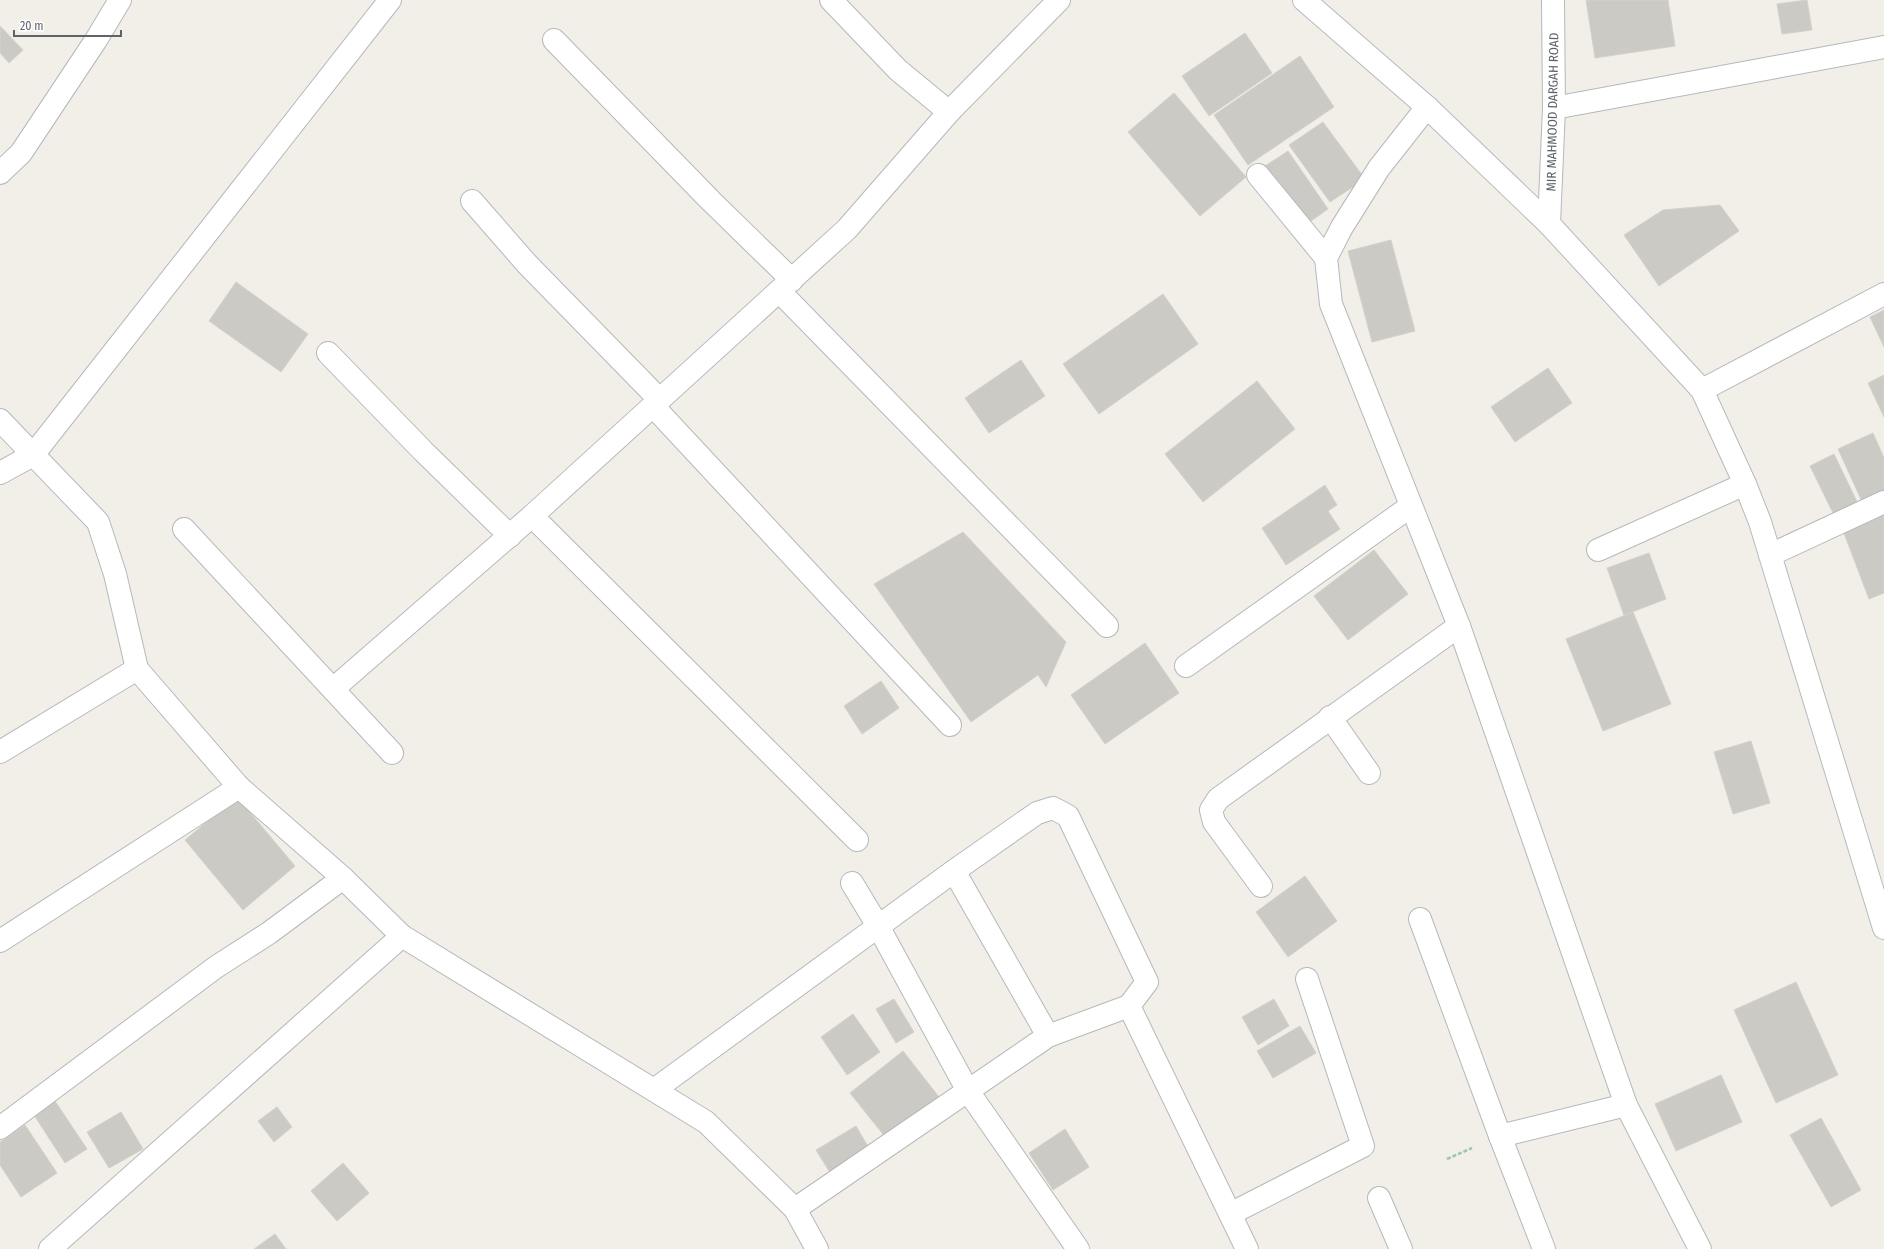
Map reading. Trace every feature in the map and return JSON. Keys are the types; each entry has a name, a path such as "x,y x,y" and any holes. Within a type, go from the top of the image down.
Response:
{"street":[{"path":"0,173 21,153 96,40 120,0"},
{"path":"0,473 33,454 390,0"},
{"path":"831,0 898,70 949,112"},
{"path":"333,689 510,536 847,229 949,112 1060,0"},
{"path":"1304,0 1427,107 1549,224 1702,390 1745,484 1760,522 1883,919"},
{"name":"MIR MAHMOOD DARGAH ROAD","path":"1549,224 1554,108 1553,0"},
{"path":"554,40 711,201 786,285 1108,626"},
{"path":"1554,108 1884,47"},
{"path":"1326,258 1342,227 1379,168 1427,107"},
{"path":"1258,175 1326,258 1331,304 1459,626 1626,1106 1700,1249"},
{"path":"472,201 527,264 657,403 950,725"},
{"path":"1702,390 1884,294"},
{"path":"328,352 423,450 510,536"},
{"path":"0,420 98,522 115,574 137,669 239,787 343,878 402,936 706,1122 796,1208 817,1249"},
{"path":"1598,550 1745,484"},
{"path":"1770,555 1884,502"},
{"path":"1186,666 1411,506"},
{"path":"532,516 857,840"},
{"path":"184,529 392,752"},
{"path":"1261,886 1214,822 1211,810 1218,799 1459,626"},
{"path":"0,752 137,669"},
{"path":"1330,718 1369,773"},
{"path":"0,941 239,787"},
{"path":"654,1090 954,871 1037,813 1053,808 1068,816 1147,982 1129,1006 1048,1036 796,1208"},
{"path":"954,871 1048,1036"},
{"path":"0,1128 216,967 269,933 343,878"},
{"path":"852,884 878,926 968,1091 1078,1249"},
{"path":"1420,919 1500,1136 1544,1249"},
{"path":"50,1249 402,936"},
{"path":"1230,1214 1363,1146 1307,978"},
{"path":"1129,1006 1247,1249"},
{"path":"1500,1136 1626,1106"},
{"path":"1379,1198 1401,1249"}],"building":[{"path":"1586,0 1668,0 1675,46 1595,58"},
{"path":"1807,0 1812,30 1782,34 1777,4"},
{"path":"0,26 23,50 9,63 0,53"},
{"path":"1245,33 1272,73 1209,116 1182,76"},
{"path":"1300,56 1334,107 1248,165 1214,115"},
{"path":"1174,93 1246,177 1200,216 1128,132"},
{"path":"1323,122 1365,179 1330,202 1289,145"},
{"path":"1288,151 1328,209 1304,226 1265,166"},
{"path":"1720,205 1739,231 1659,286 1624,235 1663,210"},
{"path":"1391,240 1415,331 1372,342 1348,251"},
{"path":"236,282 308,334 281,372 209,321"},
{"path":"1163,294 1198,344 1099,414 1063,364"},
{"path":"1884,310 1884,347 1870,317"},
{"path":"1021,360 1045,396 989,433 965,398"},
{"path":"1548,368 1572,403 1515,442 1491,407"},
{"path":"1884,375 1884,417 1868,383"},
{"path":"1257,381 1295,429 1203,502 1165,454"},
{"path":"1873,433 1884,458 1884,497 1864,506 1838,449"},
{"path":"1834,454 1860,508 1836,519 1810,466"},
{"path":"1325,485 1337,505 1328,511 1340,529 1286,565 1262,528"},
{"path":"1884,511 1884,593 1869,599 1842,528"},
{"path":"963,532 1066,642 1046,687 1038,675 971,722 874,584"},
{"path":"1374,550 1408,594 1348,640 1314,596"},
{"path":"1649,553 1666,599 1624,615 1607,568"},
{"path":"1633,612 1671,704 1603,731 1566,639"},
{"path":"1145,643 1179,693 1105,744 1071,695"},
{"path":"881,681 899,708 862,734 844,706"},
{"path":"1751,741 1770,803 1733,814 1714,752"},
{"path":"237,797 295,866 243,910 185,840"},
{"path":"1305,876 1337,921 1288,957 1256,912"},
{"path":"1796,982 1838,1075 1776,1103 1734,1010"},
{"path":"894,999 914,1032 896,1043 876,1009"},
{"path":"1274,999 1289,1026 1258,1045 1242,1017"},
{"path":"853,1014 880,1052 847,1075 821,1037"},
{"path":"1300,1026 1316,1053 1273,1078 1257,1051"},
{"path":"903,1051 939,1097 886,1138 850,1093"},
{"path":"1721,1075 1742,1122 1676,1151 1655,1104"},
{"path":"55,1101 87,1149 65,1163 34,1115"},
{"path":"277,1107 292,1127 274,1142 258,1121"},
{"path":"121,1112 143,1149 109,1168 87,1132"},
{"path":"1821,1118 1861,1190 1831,1207 1790,1135"},
{"path":"25,1125 57,1173 21,1197 0,1165 0,1142"},
{"path":"856,1126 870,1150 831,1174 816,1150"},
{"path":"1065,1129 1089,1167 1053,1190 1029,1153"},
{"path":"343,1163 369,1193 337,1221 311,1191"},
{"path":"275,1234 286,1249 254,1249"}]}
